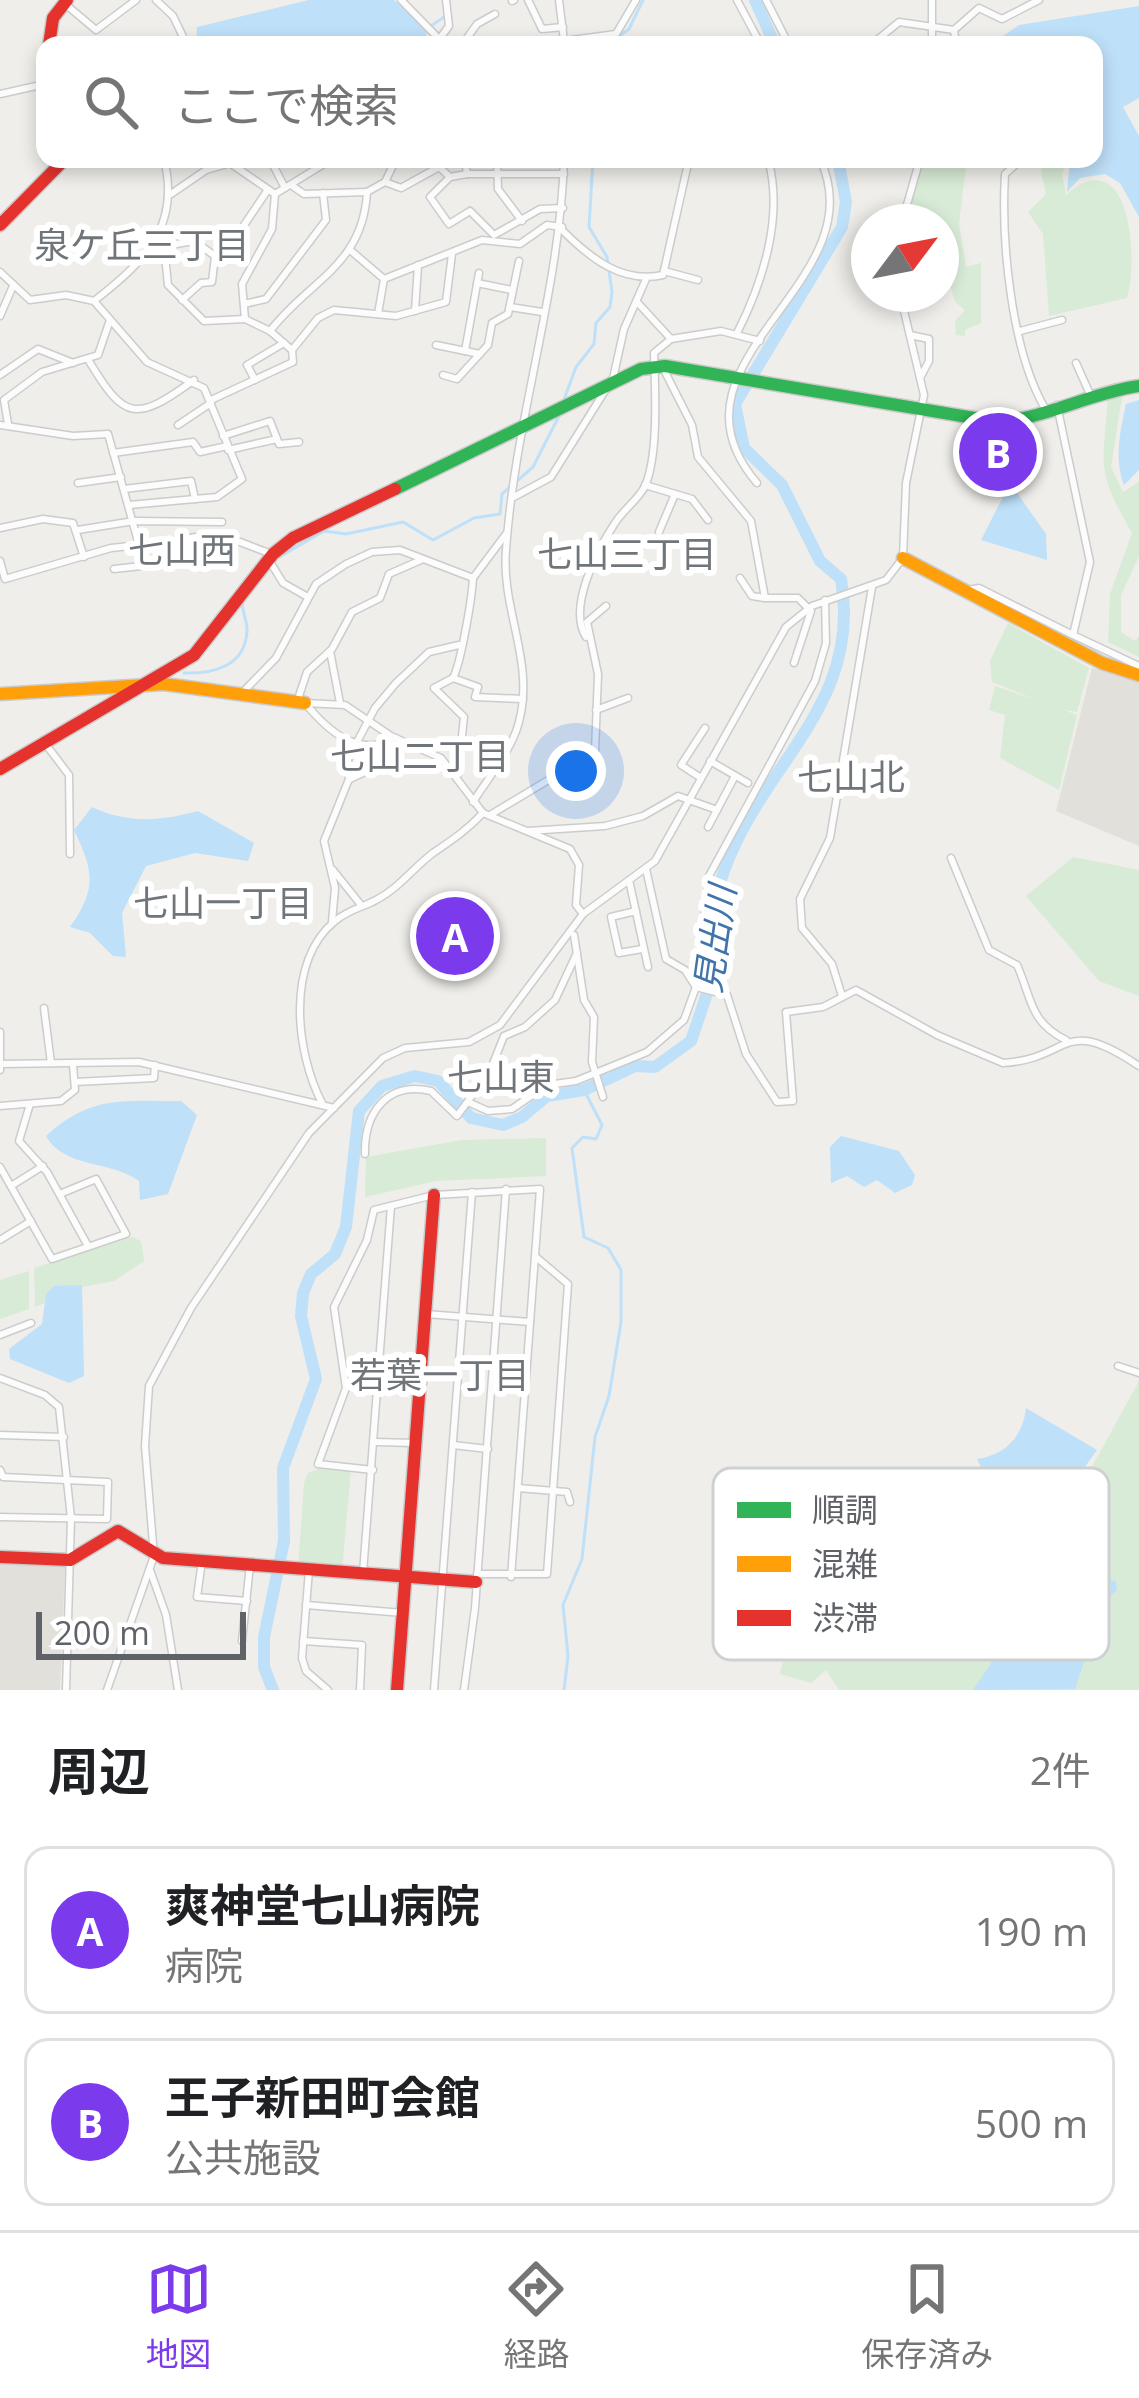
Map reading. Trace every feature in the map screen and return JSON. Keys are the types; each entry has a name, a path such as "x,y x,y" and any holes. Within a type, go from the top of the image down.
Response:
{"street":[{"path":"50,36 53,18 65,1 96,30 136,0"},
{"path":"156,0 173,16 183,36"},
{"path":"401,0 433,36"},
{"path":"444,36 449,26 446,0"},
{"path":"528,0 542,29 562,27"},
{"path":"559,0 563,36"},
{"path":"604,36 616,34 636,0"},
{"path":"737,0 756,36"},
{"path":"766,0 784,36"},
{"path":"932,0 932,36"},
{"path":"882,36 899,22 954,30 979,8 1002,19 1039,0"},
{"path":"468,36 477,24 495,14"},
{"path":"954,30 955,36"},
{"path":"0,94 36,86"},
{"path":"0,225 56,168"},
{"path":"94,301 142,264 155,240 171,194 166,168"},
{"path":"171,194 213,168"},
{"path":"237,168 271,192"},
{"path":"276,168 288,187 304,194 367,192 385,182 392,168"},
{"path":"230,246 271,192 318,168"},
{"path":"385,182 401,188 437,168"},
{"path":"440,168 450,176"},
{"path":"466,168 467,174"},
{"path":"496,168 498,189 522,221"},
{"path":"534,168 534,173"},
{"path":"473,802 512,741 523,699 524,655 505,592 507,533 519,430 562,229 564,168"},
{"path":"664,272 687,168"},
{"path":"737,333 766,265 775,183 771,168"},
{"path":"757,483 731,445 727,413 735,378 828,227 831,197 823,168"},
{"path":"907,204 917,168"},
{"path":"1011,168 1005,173 1003,206 1020,331 1051,408 1090,562 1072,635"},
{"path":"563,208 540,208 494,236 470,211 449,224 430,197 450,176 564,174"},
{"path":"245,320 245,272 272,229 271,192"},
{"path":"270,331 284,314 315,292 350,250 361,234 367,192"},
{"path":"244,304 266,299 326,220 323,193"},
{"path":"384,279 482,240 520,244 547,225 562,229 600,267 646,279 664,272 698,280"},
{"path":"155,240 164,246 194,241 215,256 212,282 201,283 182,300"},
{"path":"164,246 168,285 182,300 210,323 245,320 270,331 292,350 293,362 211,401 178,425"},
{"path":"350,250 384,279"},
{"path":"292,350 324,314 378,315 446,302 452,254"},
{"path":"443,375 457,379 480,354 492,323 510,307 519,261"},
{"path":"415,311 418,265"},
{"path":"0,272 30,300 66,295 94,301 147,362 194,380 211,401 242,479 217,497 129,505"},
{"path":"465,351 479,273"},
{"path":"378,315 384,279"},
{"path":"511,499 550,477 610,385 646,279"},
{"path":"477,284 512,290"},
{"path":"0,316 13,286"},
{"path":"637,302 671,339"},
{"path":"510,307 542,312"},
{"path":"178,1690 152,1563 145,1446 149,1386 267,1189 334,1108 395,1050 448,1047 500,1025 584,914 646,869 662,851 786,627 825,600 872,587 903,558 906,483 922,410 920,378 904,312"},
{"path":"110,320 98,356 42,372 2,398 4,425 73,436 108,434 134,521 141,566 115,569"},
{"path":"1020,331 1062,320"},
{"path":"760,341 737,333 696,331 671,339 654,353 692,425 698,457 751,521 765,598"},
{"path":"910,335 929,338 929,361 920,378"},
{"path":"255,380 247,365 284,343"},
{"path":"436,345 480,354"},
{"path":"0,362 3,373 38,349 76,364"},
{"path":"89,361 114,402 127,409 157,405 194,380"},
{"path":"1076,363 1089,394"},
{"path":"332,922 373,902 486,814 595,752 598,674 581,628 587,575 615,523 645,485 658,366"},
{"path":"0,769 202,647 271,557 293,538 658,366 998,422 1024,421 1089,394 1139,386"},
{"path":"224,436 270,421 279,444 299,442"},
{"path":"113,453 193,442 200,452 277,440"},
{"path":"78,483 121,478"},
{"path":"124,489 191,481 195,499"},
{"path":"645,485 692,500 708,520"},
{"path":"658,532 675,494"},
{"path":"0,528 43,519 73,523 84,557"},
{"path":"78,530 134,521 222,522"},
{"path":"458,774 464,718 434,688 453,678 461,662 458,645 473,578 507,533"},
{"path":"0,561 5,579 139,545 173,543 189,536 228,538 271,557 283,584 306,596"},
{"path":"242,694 276,658 306,596 326,575 372,553 400,550 473,578"},
{"path":"903,558 1102,663 1139,670"},
{"path":"301,702 307,672 330,651 352,611 380,598 389,574 425,559"},
{"path":"740,578 752,596 798,598 809,608"},
{"path":"842,996 832,964 802,928 800,899 830,838 867,645 872,587"},
{"path":"966,593 979,588 1139,670"},
{"path":"468,1102 488,1111 512,1108 547,1084 594,1073 647,1052 684,1020 696,987 709,876 815,681 826,643 825,600"},
{"path":"586,637 587,622 606,606"},
{"path":"794,663 809,608"},
{"path":"322,1102 304,1062 302,1008 305,973 332,922 332,870 324,841 349,779 348,759 368,721 429,652 458,645"},
{"path":"330,651 340,704"},
{"path":"453,678 478,687 475,697 523,699"},
{"path":"0,694 139,686 340,704 441,758 486,814 575,854 576,905 584,914"},
{"path":"596,710 628,698"},
{"path":"301,702 327,732 384,745"},
{"path":"700,778 681,765 705,728"},
{"path":"349,779 365,772 384,745 397,738"},
{"path":"44,742 69,775 70,854"},
{"path":"710,761 748,783"},
{"path":"708,827 735,776"},
{"path":"527,831 605,826 643,816 678,796 717,810"},
{"path":"951,858 962,877 970,916 989,950 1017,965 1029,1009 1046,1030 1066,1040 1104,1043 1139,1066"},
{"path":"646,869 666,959 686,970 696,987 718,991 731,1001 746,1054 770,1097 786,1106 793,1095 786,1012 823,1007 863,991 937,1035 1003,1063 1066,1040"},
{"path":"332,870 361,904"},
{"path":"629,880 648,968"},
{"path":"636,911 611,917 619,953 644,949"},
{"path":"574,932 584,1000 594,1017 594,1073 602,1097"},
{"path":"364,1154 367,1121 379,1102 394,1092 431,1091 457,1116 507,1034 525,1028 555,1000 577,953"},
{"path":"44,1008 51,1063"},
{"path":"500,1025 507,1034"},
{"path":"0,1032 0,1066 155,1065 334,1108"},
{"path":"0,1106 61,1101 75,1090 73,1063"},
{"path":"74,1082 154,1078 155,1065"},
{"path":"30,1104 19,1141 43,1166 88,1246"},
{"path":"0,1166 52,1258 126,1234 96,1179 60,1194"},
{"path":"11,1186 43,1166"},
{"path":"464,1690 488,1449 506,1189"},
{"path":"373,1470 321,1468 318,1455 340,1415 346,1388 335,1319 338,1290 362,1251 374,1210 434,1195 540,1189 511,1577"},
{"path":"434,1690 472,1192"},
{"path":"398,1690 434,1195"},
{"path":"364,1573 391,1206"},
{"path":"0,1240 31,1221"},
{"path":"152,1563 202,1561 443,1579 547,1574 568,1284 536,1257"},
{"path":"426,1314 531,1322"},
{"path":"0,1335 31,1323"},
{"path":"1118,1366 1139,1373"},
{"path":"0,1378 54,1400 64,1437 71,1518 66,1690"},
{"path":"0,1435 64,1437"},
{"path":"375,1442 416,1443"},
{"path":"453,1445 488,1449"},
{"path":"0,1470 3,1477 108,1482 107,1519 0,1517"},
{"path":"518,1488 567,1492 570,1502"},
{"path":"0,1557 70,1560 118,1531 140,1540 152,1563 107,1690"},
{"path":"202,1561 197,1597 247,1601"},
{"path":"242,1641 250,1565"},
{"path":"304,1569 306,1671 328,1690"},
{"path":"306,1605 403,1613"},
{"path":"303,1641 362,1646 360,1690"}],"shaded area":[{"path":"1092,668 1139,682 1139,846 1056,811"},
{"path":"0,1562 65,1566 60,1690 0,1690"}],"green space":[{"path":"922,168 966,168 959,224 959,204 911,204"},
{"path":"1043,168 1064,168 1066,195 1087,182 1104,182 1117,192 1130,233 1127,298 1049,316 1043,234 1028,212 1046,194"},
{"path":"959,224 966,267 981,263 981,323 965,330 965,336 956,335 955,321 965,310 959,305"},
{"path":"1122,397 1111,467 1123,492 1139,482 1139,556 1121,595 1121,632 1135,641 1139,636 1139,657 1108,642 1110,594 1132,533 1104,468 1108,398"},
{"path":"1008,623 1089,668 1077,712 1064,710 1077,715 1059,790 1000,758 1005,715 989,710 995,686 1039,701 992,682 990,661"},
{"path":"1073,857 1139,870 1139,996 1099,981 1026,896"},
{"path":"546,1138 546,1176 436,1181 365,1197 366,1157 461,1140"},
{"path":"132,1237 141,1241 144,1261 114,1281 46,1294 45,1303 35,1307 34,1268"},
{"path":"29,1271 29,1309 0,1319 0,1280"},
{"path":"1139,1381 1139,1690 839,1690 826,1670 811,1683 780,1674 783,1660 1109,1660 1109,1468 1091,1468"},
{"path":"321,1468 351,1469 342,1572 298,1569 304,1483 308,1473"}],"water":[{"path":"309,0 394,0 427,36 196,36 197,27"},
{"path":"1139,6 1139,98 1123,107 1139,136 1139,217 1120,183 1105,174 1080,178 1067,192 1069,168 1103,168 1103,36 1003,36 1019,25"},
{"path":"1139,400 1139,470 1124,485 1119,455 1122,425 1126,404"},
{"path":"1010,483 1046,534 1047,560 981,540"},
{"path":"92,807 145,819 198,811 254,843 248,861 195,853 146,866 122,913 126,957 113,956 90,933 70,927 85,901 90,879 74,830"},
{"path":"125,1101 181,1101 197,1115 168,1194 140,1200 139,1181 64,1154 46,1136 93,1107"},
{"path":"841,1136 899,1151 915,1175 912,1185 895,1193 877,1180 864,1187 847,1176 831,1183 830,1147"},
{"path":"82,1285 84,1376 69,1383 10,1359 9,1349 42,1324 46,1294 54,1286"},
{"path":"1026,1408 1097,1450 1084,1468 982,1468 977,1459 996,1453 1021,1427"},
{"path":"1109,1580 1116,1581 1117,1590 1109,1598"},
{"path":"993,1660 1085,1660 1075,1689 973,1690"}],"waterway":[{"path":"619,36 629,29 643,0"},
{"name":"見出川","path":"755,0 771,36"},
{"path":"425,30 444,17"},
{"path":"562,405 576,367 594,344 596,323 610,307 612,292 607,257 589,227 592,168"},
{"name":"見出川","path":"273,1690 264,1667 264,1637 284,1541 283,1468 316,1379 301,1316 303,1293 311,1274 335,1254 346,1227 359,1111 382,1086 415,1076 438,1081 471,1118 503,1125 522,1117 547,1096 584,1090 635,1066 655,1067 691,1041 718,961 712,925 724,871 761,798 824,698 844,623 841,579 820,561 782,485 744,448 735,404 842,227 846,202 840,168"},
{"path":"262,575 276,559 324,531 346,534 403,522 433,540 474,518 500,514 502,494 533,467 560,414"},
{"path":"184,673 216,670 241,652 247,630 242,601"},
{"path":"564,1690 568,1656 563,1605 582,1559 595,1437 609,1396 621,1322 621,1270 608,1248 584,1237 572,1148 583,1137 596,1139 602,1125 584,1090"}],"traffic: fast":[{"path":"395,489 641,369 665,366 998,422 1139,386"}],"traffic: slow":[{"path":"903,558 1102,663 1139,675"},
{"path":"0,694 164,684 305,703"}],"traffic: jam":[{"path":"50,36 53,18 67,0"},
{"path":"0,225 56,168"},
{"path":"0,769 194,655 273,554 293,538 395,489"},
{"path":"397,1690 434,1195"},
{"path":"0,1557 70,1560 118,1531 163,1558 476,1582"}],"place":[{"name":"王子新田町会館","path":"998,452"},
{"name":"爽神堂七山病院","path":"455,936"}],"district":[{"name":"泉ケ丘三丁目","path":"142,245"},
{"name":"七山西","path":"182,550"},
{"name":"七山三丁目","path":"627,554"},
{"name":"七山二丁目","path":"420,756"},
{"name":"七山北","path":"851,777"},
{"name":"七山一丁目","path":"223,903"},
{"name":"七山東","path":"501,1077"},
{"name":"若葉一丁目","path":"440,1375"}]}
